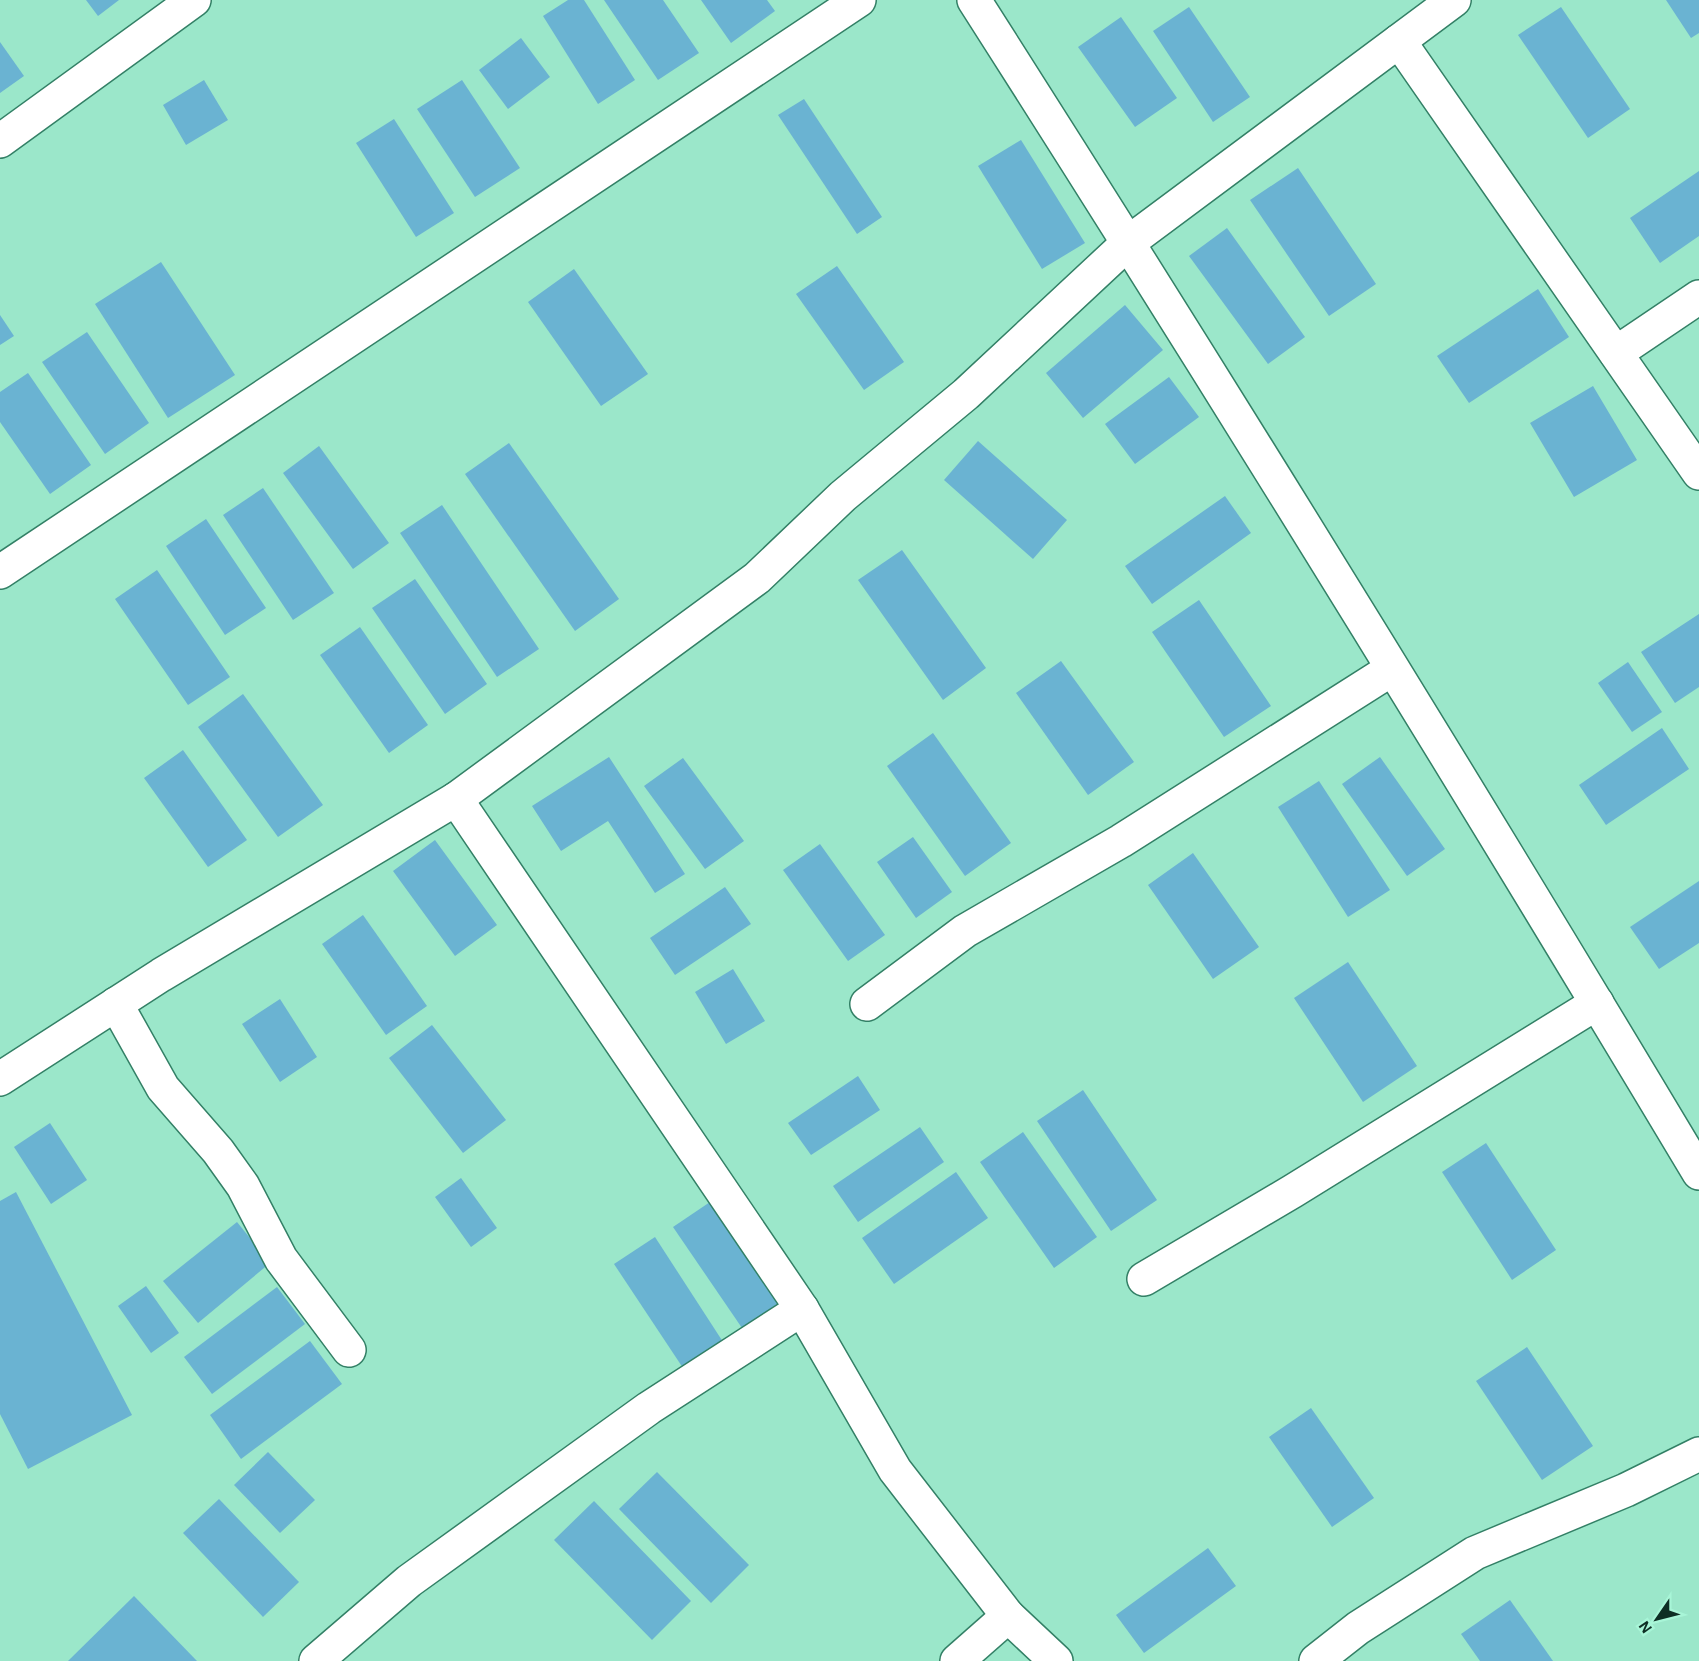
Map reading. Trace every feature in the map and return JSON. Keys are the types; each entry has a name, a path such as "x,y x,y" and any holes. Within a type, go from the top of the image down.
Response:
{"street":[{"path":"0,141 194,0"},
{"path":"0,572 860,0"},
{"path":"974,0 1129,242 1699,1173"},
{"path":"0,1079 116,1004 456,799 757,578 843,496 966,393 1129,242 1454,0"},
{"path":"1399,41 1699,473"},
{"path":"1616,353 1699,297"},
{"path":"867,1004 965,931 1121,841 1392,669"},
{"path":"456,799 802,1309 895,1470 1008,1616 1056,1661"},
{"path":"1144,1279 1293,1191 1597,1003"},
{"path":"116,1004 163,1088 218,1151 243,1186 280,1260 349,1350"},
{"path":"316,1661 428,1568 649,1408 802,1309"},
{"path":"1316,1661 1358,1628 1475,1553 1626,1490 1699,1454"},
{"path":"957,1661 1008,1616"}],"building":[{"path":"86,0 119,0 98,16"},
{"path":"568,0 584,0 635,80 598,104 543,16"},
{"path":"604,0 663,0 699,53 658,80"},
{"path":"701,0 767,0 775,11 731,43"},
{"path":"1666,0 1699,0 1699,33 1691,38"},
{"path":"1189,7 1250,97 1213,122 1153,31"},
{"path":"1561,7 1630,109 1588,138 1518,35"},
{"path":"1121,17 1177,98 1135,127 1078,47"},
{"path":"521,38 550,77 508,109 479,70"},
{"path":"0,42 24,76 0,93"},
{"path":"204,80 228,120 186,145 163,105"},
{"path":"462,80 520,168 475,197 417,109"},
{"path":"804,99 882,217 857,234 778,115"},
{"path":"394,119 454,213 416,237 356,143"},
{"path":"1021,140 1085,243 1042,269 978,166"},
{"path":"1298,168 1376,284 1329,316 1250,200"},
{"path":"1699,171 1699,236 1660,263 1630,218"},
{"path":"1227,228 1305,337 1268,364 1189,256"},
{"path":"161,262 235,375 168,418 95,304"},
{"path":"837,266 904,362 864,390 796,294"},
{"path":"574,269 648,374 601,406 528,302"},
{"path":"1538,289 1569,337 1469,403 1437,356"},
{"path":"1125,305 1163,350 1083,418 1046,373"},
{"path":"0,315 14,336 0,345"},
{"path":"87,332 149,423 105,454 42,362"},
{"path":"28,373 91,465 50,494 0,422 0,392"},
{"path":"1169,377 1199,417 1135,464 1105,424"},
{"path":"1593,386 1637,460 1574,497 1530,423"},
{"path":"978,441 1067,520 1033,559 944,480"},
{"path":"509,443 619,599 575,631 465,474"},
{"path":"319,446 389,543 353,569 283,473"},
{"path":"263,488 334,593 293,620 223,515"},
{"path":"1225,496 1251,533 1152,604 1125,566"},
{"path":"442,505 539,649 497,677 400,533"},
{"path":"206,519 266,608 225,635 166,546"},
{"path":"902,550 986,668 943,700 858,580"},
{"path":"157,570 230,677 188,705 115,599"},
{"path":"415,579 487,684 445,714 372,608"},
{"path":"1199,600 1271,706 1224,737 1152,632"},
{"path":"1699,614 1699,687 1675,703 1641,652"},
{"path":"360,627 428,725 389,753 320,655"},
{"path":"1061,661 1134,762 1088,795 1016,693"},
{"path":"1628,662 1662,712 1632,732 1598,683"},
{"path":"243,694 323,805 278,837 198,727"},
{"path":"1662,728 1689,769 1606,825 1579,785"},
{"path":"933,733 1011,843 965,876 887,766"},
{"path":"183,750 247,840 208,867 144,778"},
{"path":"609,757 685,874 655,893 608,821 561,851 532,806"},
{"path":"1380,757 1445,849 1407,876 1342,784"},
{"path":"683,758 744,841 705,869 644,786"},
{"path":"1319,781 1390,890 1348,917 1278,807"},
{"path":"913,837 952,892 916,918 877,862"},
{"path":"435,840 497,925 455,956 393,871"},
{"path":"820,844 885,935 848,961 783,870"},
{"path":"1193,853 1259,947 1213,979 1148,885"},
{"path":"1699,881 1699,943 1659,969 1630,927"},
{"path":"725,887 751,924 675,975 650,938"},
{"path":"363,915 427,1006 386,1035 322,944"},
{"path":"1348,962 1417,1066 1363,1102 1294,998"},
{"path":"733,969 765,1021 726,1044 695,992"},
{"path":"280,999 317,1057 280,1082 242,1024"},
{"path":"432,1025 506,1120 463,1153 389,1058"},
{"path":"858,1076 880,1110 811,1155 788,1123"},
{"path":"1083,1090 1157,1200 1111,1231 1037,1121"},
{"path":"50,1123 87,1180 51,1204 14,1147"},
{"path":"920,1127 944,1162 858,1222 833,1186"},
{"path":"1023,1132 1097,1237 1054,1268 980,1162"},
{"path":"1486,1143 1556,1250 1512,1280 1442,1172"},
{"path":"956,1172 988,1218 894,1284 862,1238"},
{"path":"461,1178 497,1228 471,1247 435,1197"},
{"path":"16,1192 132,1415 28,1469 0,1414 0,1201"},
{"path":"713,1200 782,1301 742,1328 673,1227"},
{"path":"237,1222 270,1263 198,1323 163,1281"},
{"path":"655,1237 725,1345 685,1371 614,1264"},
{"path":"146,1286 179,1333 151,1353 118,1306"},
{"path":"277,1287 305,1324 212,1394 184,1357"},
{"path":"310,1341 342,1384 241,1459 210,1415"},
{"path":"1527,1347 1593,1446 1542,1480 1476,1381"},
{"path":"1311,1408 1374,1498 1332,1527 1269,1437"},
{"path":"268,1452 315,1500 280,1533 234,1485"},
{"path":"657,1472 749,1565 711,1603 619,1509"},
{"path":"219,1499 299,1582 263,1617 183,1533"},
{"path":"594,1501 691,1601 652,1640 554,1540"},
{"path":"1208,1548 1236,1586 1144,1653 1116,1615"},
{"path":"134,1596 197,1661 68,1661"},
{"path":"1510,1600 1553,1661 1480,1661 1461,1634"}]}
